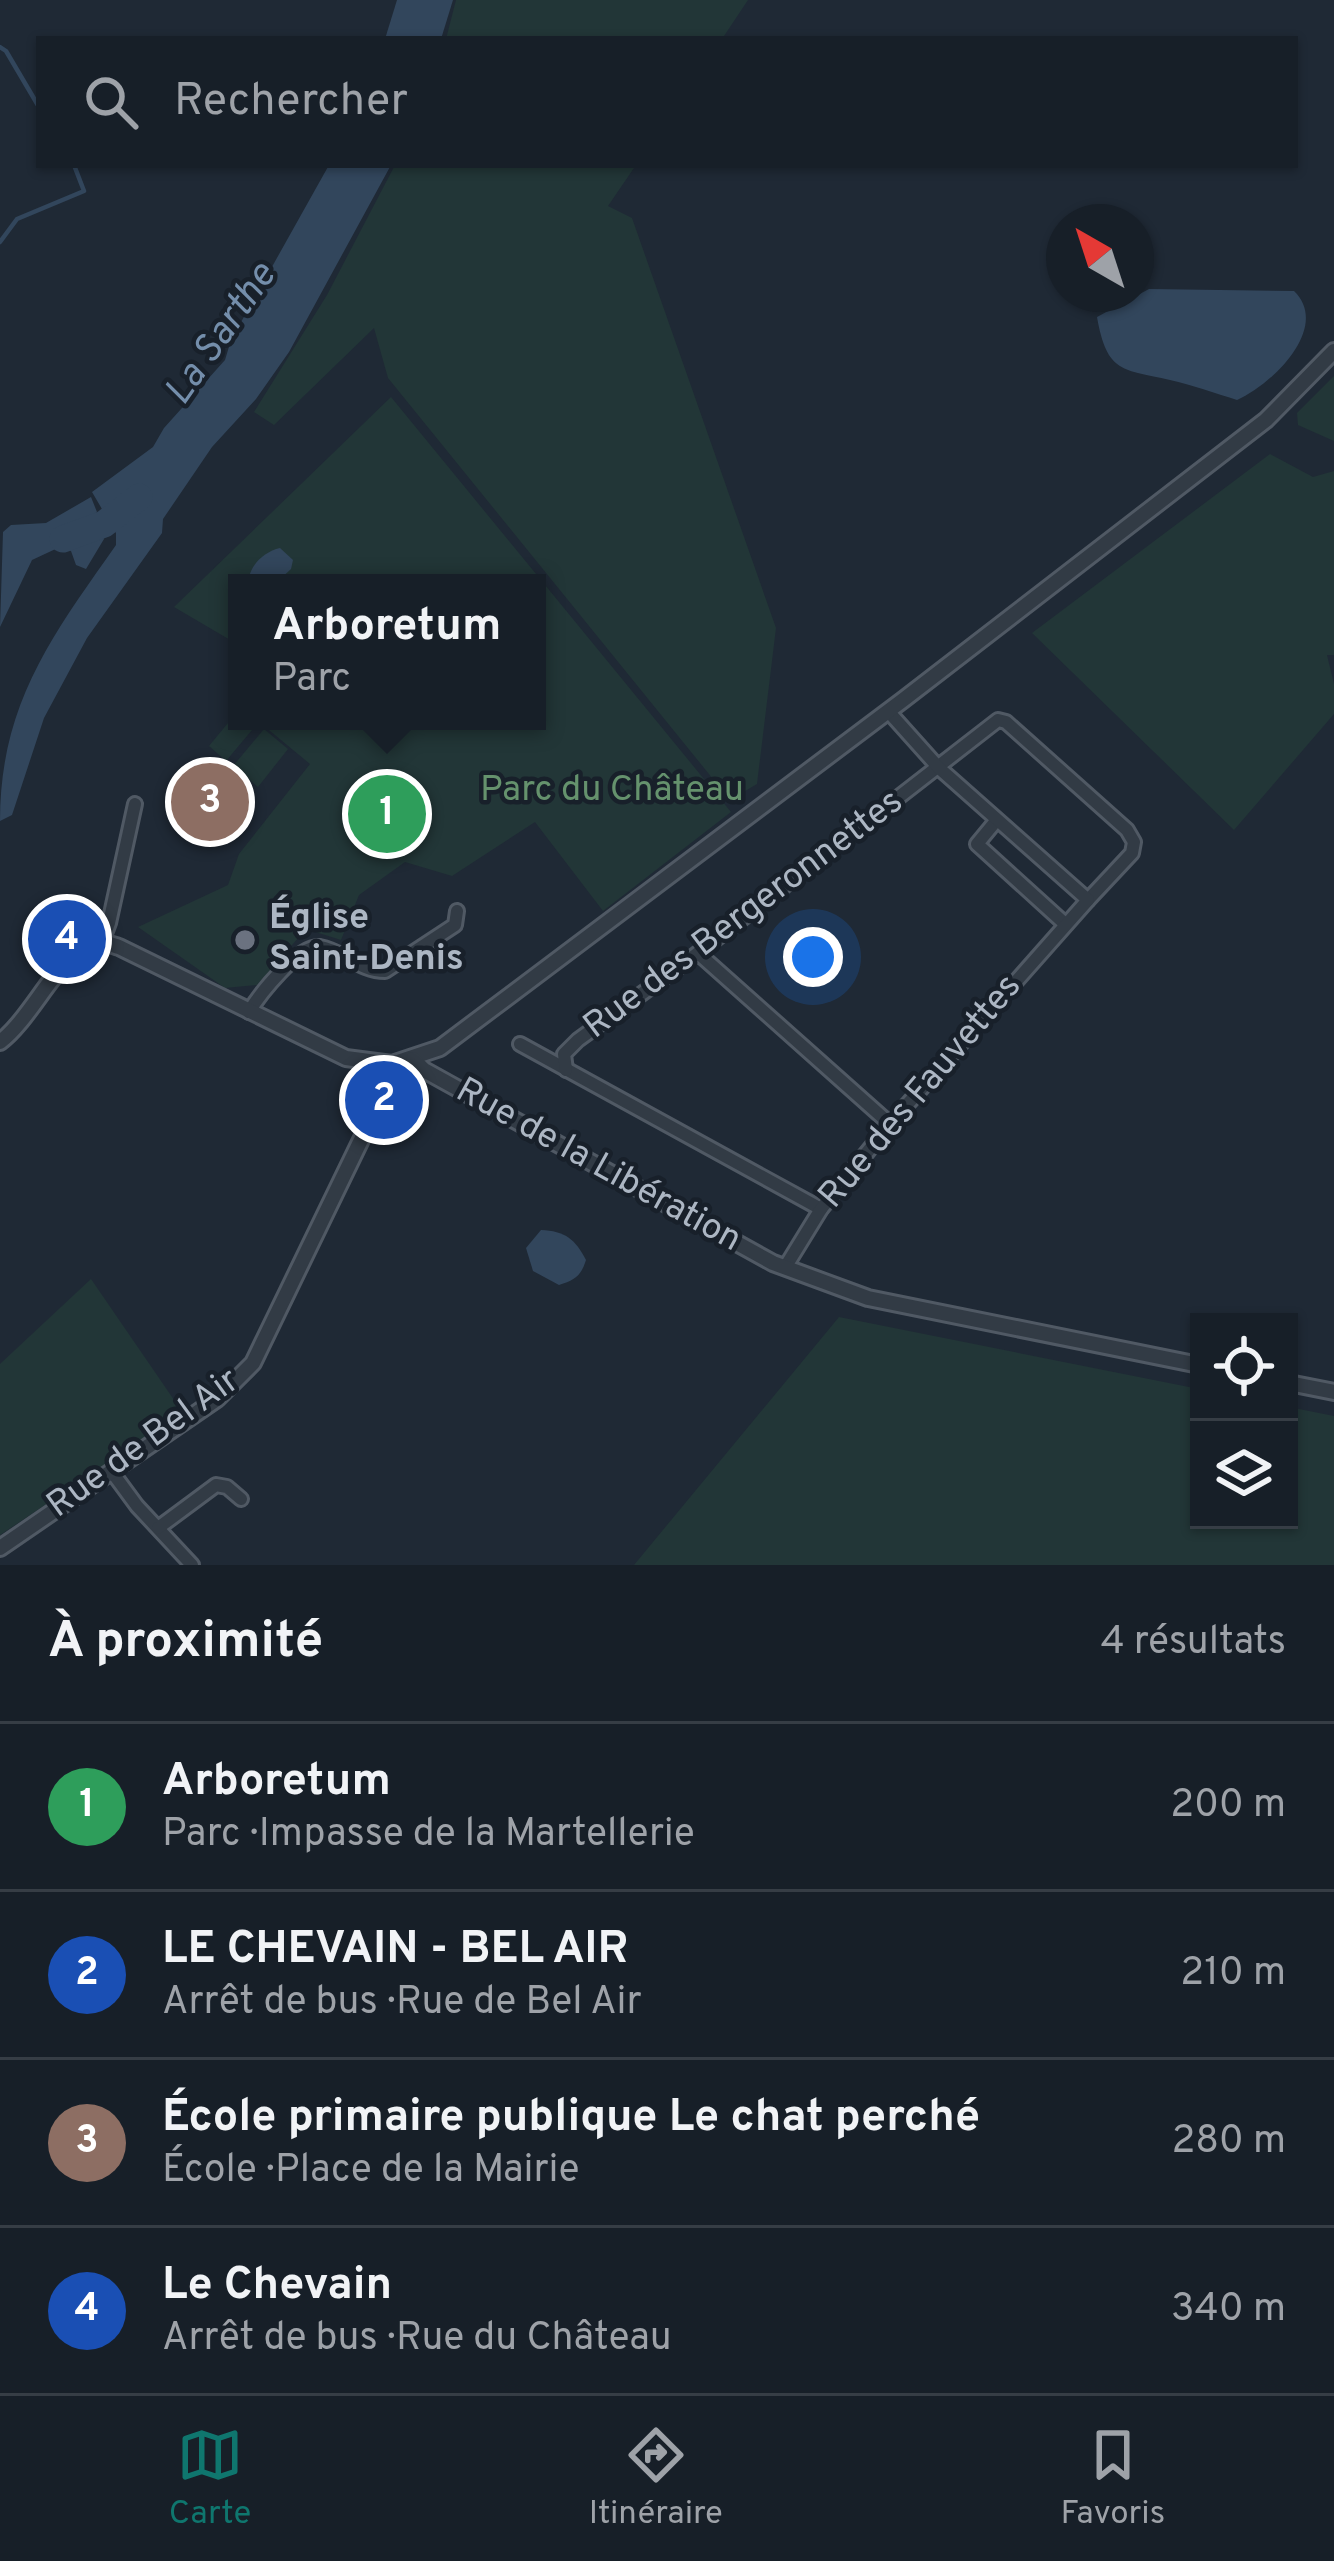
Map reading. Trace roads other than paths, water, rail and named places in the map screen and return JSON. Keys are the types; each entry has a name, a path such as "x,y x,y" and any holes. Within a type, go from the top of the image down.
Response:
{"street":[{"path":"0,1042 30,1015 78,952 102,942 346,1058 392,1064 452,1041 1266,420 1334,351"},
{"path":"888,711 939,768 1088,900"},
{"name":"Rue des Bergeronnettes","path":"566,1070 564,1054 578,1040 939,768 989,724 1006,722 1127,830 1134,842 1132,853 1088,900"},
{"path":"102,942 135,804"},
{"path":"996,821 977,844 1064,922"},
{"name":"Rue des Fauvettes","path":"786,1266 821,1209 890,1124 1088,900"},
{"path":"249,1012 308,948 320,947 385,971 455,925 457,911"},
{"path":"698,953 890,1124"},
{"path":"520,1044 821,1209"},
{"name":"Rue de la Libération","path":"413,1059 508,1118 773,1263 868,1298 1190,1363"},
{"name":"Rue de Bel Air","path":"0,1548 217,1399 253,1363 391,1078 392,1064"},
{"path":"1298,1385 1334,1392"},
{"path":"112,1472 192,1565"},
{"path":"158,1528 216,1485 227,1487 241,1499"}],"water":[{"path":"397,0 453,0 442,36 386,36"},
{"path":"327,168 389,168 289,352 256,399 212,447 163,519 162,533 87,638 44,718 12,815 0,821 2,779 20,706 51,641 116,545 116,533 92,492 153,447 164,428 225,360 231,340"},
{"path":"1154,289 1294,291 1304,305 1306,321 1302,337 1281,368 1237,400 1120,366 1106,349 1097,317 1106,312 1154,312"},
{"path":"91,497 104,539 86,569 76,565 71,551 62,546 32,560 0,627 3,532 11,525 46,523"},
{"path":"280,548 293,560 291,569 286,574 250,574 268,553"},
{"path":"541,1230 563,1234 582,1253 586,1260 573,1279 559,1285 533,1271 526,1248"}],"waterway":[{"path":"0,47 36,102"},
{"path":"0,242 17,219 84,191 75,168"},
{"name":"La Sarthe","path":"63,539 104,524 139,497"}],"place":[{"name":"École primaire publique Le chat perché","path":"210,802"},
{"name":"Arboretum","path":"387,814"},
{"name":"Le Chevain","path":"67,939"},
{"name":"Église Saint-Denis","path":"245,940"},
{"name":"LE CHEVAIN - BEL AIR","path":"384,1100"}],"park label":[{"name":"Parc du Château","path":"612,791"}]}
